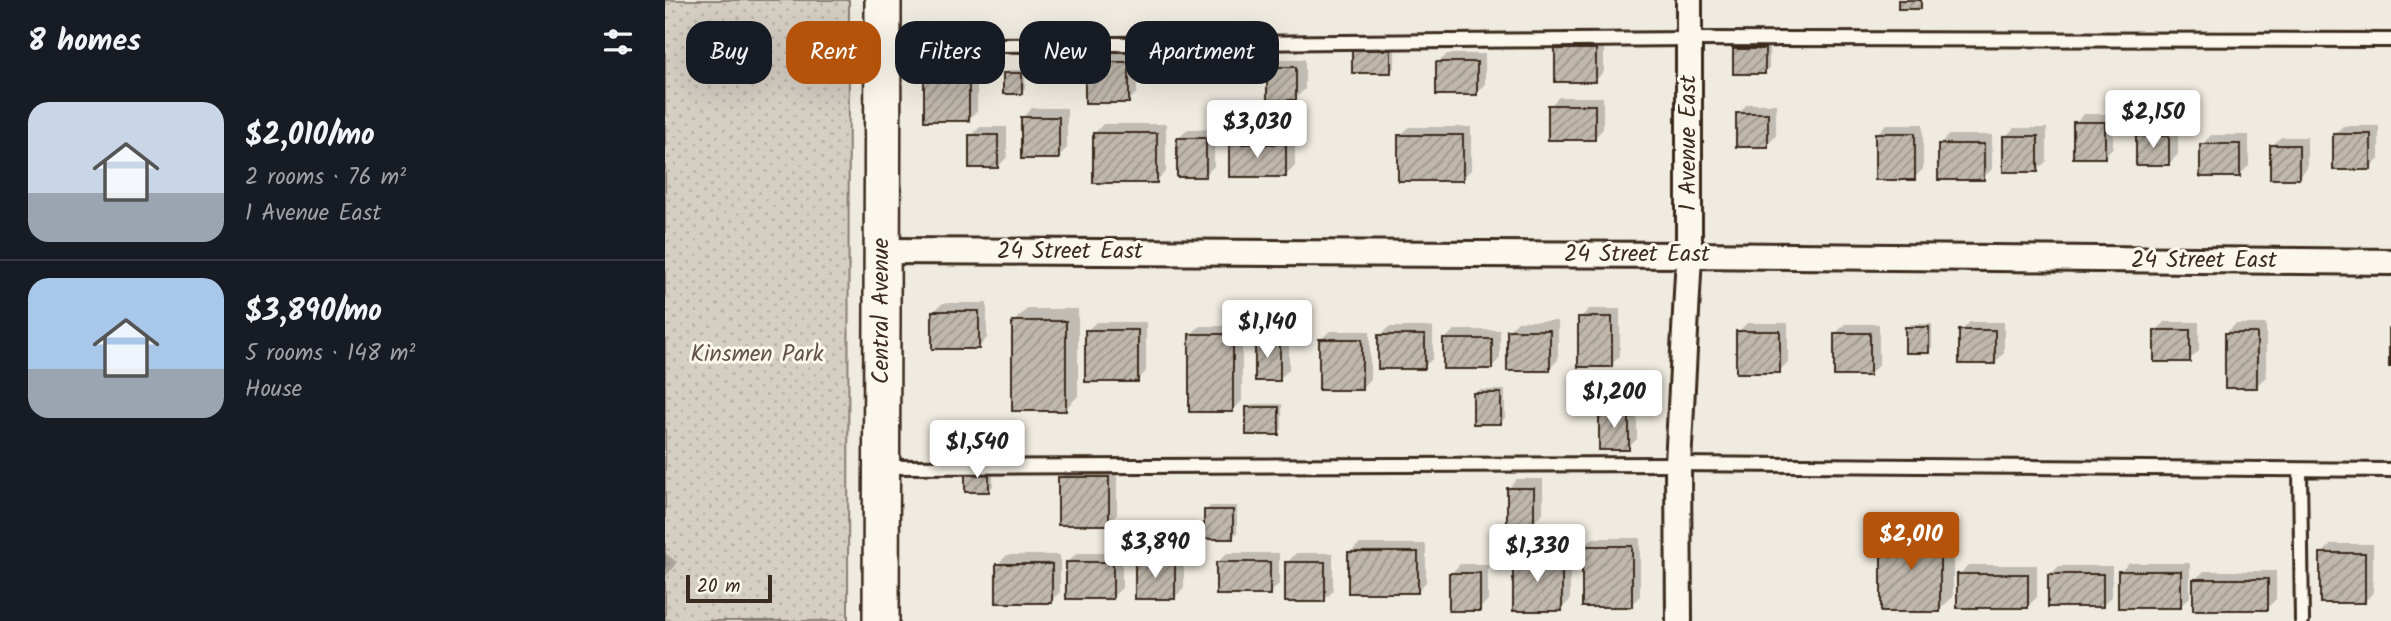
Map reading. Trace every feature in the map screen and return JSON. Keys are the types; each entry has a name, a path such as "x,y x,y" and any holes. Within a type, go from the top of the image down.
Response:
{"street":[{"name":"Central Avenue","path":"881,621 883,0"},
{"name":"1 Avenue East","path":"1679,621 1678,464 1689,255 1689,0"},
{"name":"24 Street East","path":"883,251 2391,262"}],"lane":[{"path":"883,46 1689,39 2391,40"},
{"path":"881,467 1678,464 2391,470"},
{"path":"2300,471 2302,621"}],"green space":[{"name":"Kinsmen Park","path":"665,0 849,0 849,21 786,21 786,84 849,84 848,621 665,621"}],"building":[{"path":"1898,0 1921,0 1921,9 1898,9"},
{"path":"1555,49 1596,49 1596,82 1555,82"},
{"path":"1733,49 1765,49 1765,74 1733,74"},
{"path":"1352,50 1391,50 1391,73 1352,73"},
{"path":"1111,62 1125,62 1125,84 1129,84 1129,103 1085,103 1085,84 1111,84"},
{"path":"1436,62 1477,62 1477,95 1436,95"},
{"path":"1279,67 1296,67 1296,100 1267,100 1267,84 1279,84"},
{"path":"1005,73 1019,73 1022,94 1003,94"},
{"path":"924,84 969,84 969,121 924,121"},
{"path":"1548,105 1595,105 1595,140 1548,140"},
{"path":"1736,113 1768,113 1768,147 1736,147"},
{"path":"1021,117 1059,117 1059,159 1021,159"},
{"path":"2073,122 2105,122 2105,158 2073,158"},
{"path":"1093,133 1157,133 1157,183 1093,183"},
{"path":"1875,133 1915,133 1915,180 1875,180"},
{"path":"2333,134 2371,134 2371,170 2333,170"},
{"path":"969,135 998,135 998,168 969,168"},
{"path":"1398,135 1463,135 1463,181 1398,181"},
{"path":"2003,136 2038,136 2038,172 2003,172"},
{"path":"2136,136 2169,136 2169,165 2136,165"},
{"path":"1177,138 1206,138 1206,177 1177,177"},
{"path":"1229,144 1286,144 1286,177 1229,177"},
{"path":"1938,144 1984,144 1984,180 1938,180"},
{"path":"2200,144 2240,144 2240,177 2200,177"},
{"path":"2270,145 2299,145 2299,179 2270,179"},
{"path":"932,311 979,311 979,349 932,349"},
{"path":"1578,317 1612,317 1612,367 1578,367"},
{"path":"1012,321 1066,321 1066,411 1012,411"},
{"path":"1905,327 1929,327 1929,353 1905,353"},
{"path":"2391,329 2391,367 2389,367"},
{"path":"1085,330 1138,330 1138,382 1085,382"},
{"path":"1507,330 1550,330 1550,371 1507,371"},
{"path":"1959,330 1995,330 1995,364 1959,364"},
{"path":"2154,330 2190,330 2190,362 2154,362"},
{"path":"1736,331 1780,331 1780,373 1736,373"},
{"path":"1834,333 1870,333 1870,376 1834,376"},
{"path":"2225,333 2257,333 2257,388 2225,388"},
{"path":"1189,334 1233,334 1233,412 1189,412"},
{"path":"1378,335 1425,335 1425,369 1378,369"},
{"path":"1255,339 1280,339 1280,381 1255,381"},
{"path":"1319,339 1362,339 1362,390 1319,390"},
{"path":"1443,339 1492,339 1492,369 1443,369"},
{"path":"1473,393 1501,393 1501,424 1473,424"},
{"path":"1246,407 1279,407 1279,435 1246,435"},
{"path":"1599,409 1629,409 1629,450 1599,450"},
{"path":"965,469 989,469 989,492 965,492"},
{"path":"1058,477 1109,477 1109,525 1058,525"},
{"path":"1507,488 1534,488 1534,524 1507,524"},
{"path":"1204,510 1233,510 1233,539 1204,539"},
{"path":"1881,532 1940,532 1940,612 1881,612"},
{"path":"1582,546 1632,546 1632,607 1582,607"},
{"path":"1348,552 1418,552 1418,593 1348,593"},
{"path":"2320,553 2365,553 2365,603 2320,603"},
{"path":"1513,558 1562,558 1562,611 1513,611"},
{"path":"1135,560 1175,560 1175,599 1135,599"},
{"path":"1066,562 1113,562 1113,599 1066,599"},
{"path":"1216,562 1270,562 1270,595 1216,595"},
{"path":"1285,562 1325,562 1325,602 1285,602"},
{"path":"996,564 1052,564 1052,603 996,603"},
{"path":"2118,571 2181,571 2181,608 2118,608"},
{"path":"1449,573 1480,573 1480,611 1449,611"},
{"path":"1957,574 2028,574 2028,608 1957,608"},
{"path":"2048,574 2103,574 2103,607 2048,607"},
{"path":"2193,579 2268,579 2268,610 2193,610"}]}
